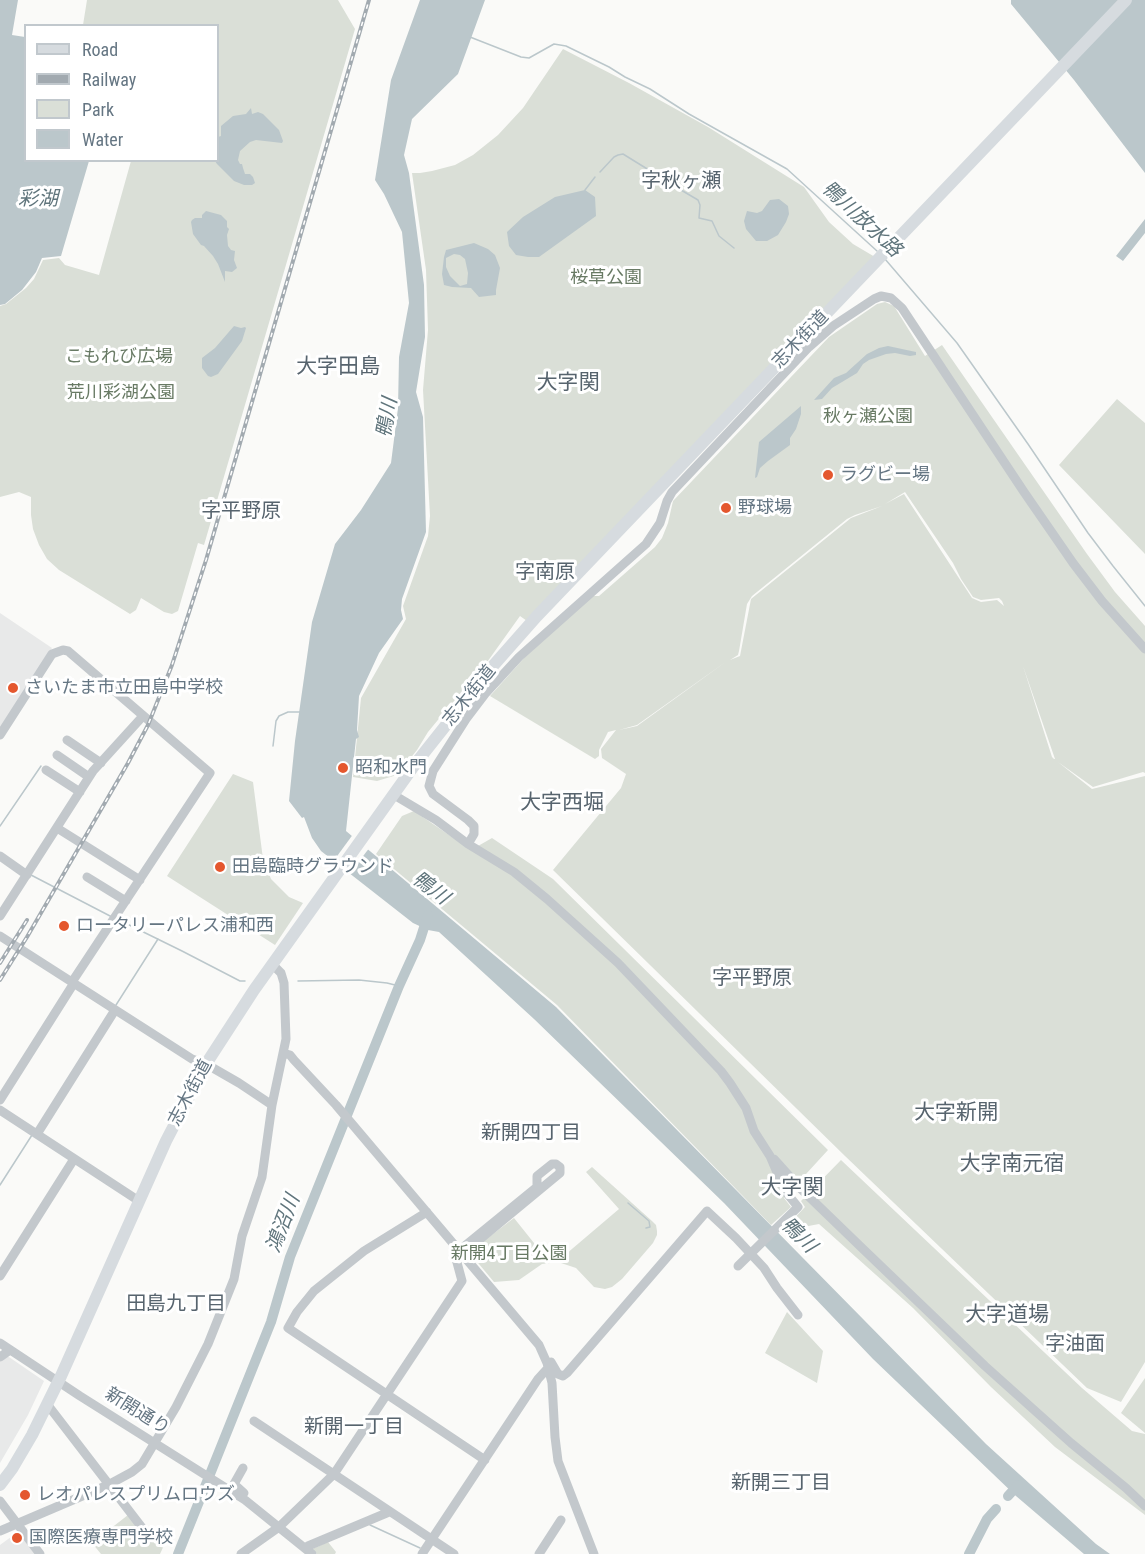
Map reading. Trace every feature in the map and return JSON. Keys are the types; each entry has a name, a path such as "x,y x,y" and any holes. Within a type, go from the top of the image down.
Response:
{"main road":[{"name":"志木街道","path":"0,1485 22,1452 58,1382 166,1141 206,1064 254,990 416,763 492,667 537,616 1126,0"}],"street":[{"path":"468,844 474,834 474,826 433,794 429,786 433,771 466,719 485,694 519,657 646,544 660,523 672,492 809,347 833,326 881,296 891,298 902,308 1073,563 1102,601 1145,649"},
{"path":"0,735 52,654 63,650 68,651 210,773 0,1100"},
{"path":"0,916 89,777 143,716"},
{"path":"67,740 101,763"},
{"path":"57,755 89,777"},
{"path":"46,770 80,792"},
{"path":"394,795 514,872 596,943 721,1071 746,1108 754,1131 771,1156 801,1189 977,1359 1145,1506"},
{"path":"57,828 140,880"},
{"path":"0,856 27,875"},
{"path":"87,877 126,901"},
{"path":"0,936 192,1059 206,1064 272,1105"},
{"path":"0,1531 132,1473 142,1464 176,1407 208,1344 234,1279 243,1236 262,1178 272,1105 286,1039 284,983 281,974 273,965"},
{"path":"35,1132 114,1009"},
{"path":"283,1053 290,1055 336,1105 539,1345 548,1365 552,1383 558,1461 594,1554"},
{"path":"0,1110 139,1201"},
{"path":"740,1265 798,1207 785,1191 771,1156"},
{"path":"0,1276 75,1158"},
{"path":"242,1554 279,1527 334,1474 462,1281 455,1256 461,1252 560,1173 560,1167 552,1164 537,1176 537,1187 461,1252"},
{"path":"422,1554 548,1365 551,1362 558,1374 563,1376 567,1373 707,1211 764,1268 798,1315"},
{"path":"427,1212 364,1251 314,1291 297,1311 288,1328 485,1460"},
{"name":"新開通り","path":"0,1343 250,1504"},
{"path":"0,1357 10,1350"},
{"path":"47,1404 150,1538"},
{"path":"254,1421 454,1554"},
{"path":"243,1468 234,1484 237,1488 250,1498 250,1504 309,1551"},
{"path":"0,1501 40,1554"},
{"path":"309,1551 308,1546 389,1512"},
{"path":"539,1554 561,1520"}],"shaded area":[{"name":"さいたま市立田島中学校","path":"0,613 52,648 0,729"},
{"path":"6,1355 44,1381 28,1415 0,1463 0,1360"},
{"name":"国際医療専門学校","path":"19,1531 37,1554 0,1554 0,1545"}],"green space":[{"name":"荒川彩湖公園","path":"87,0 338,0 355,29 204,545 198,543 178,611 172,614 164,612 141,598 136,610 130,614 59,570 47,559 39,545 33,529 31,497 19,492 0,497 0,306 26,288 34,279 43,260 59,258 65,265 99,275 131,162 219,162 219,24 83,24"},
{"name":"桜草公園","path":"563,49 708,127 804,187 829,222 853,244 875,257 527,621 520,616 480,672 455,704 428,732 397,775 377,781 353,777 361,698 406,619 403,606 428,536 430,516 423,390 428,330 426,270 412,173 455,165 473,155 498,135 523,108"},
{"name":"秋ヶ瀬公園","path":"885,302 894,306 925,356 942,345 1087,554 1115,592 1145,626 1145,773 1093,787 1058,762 1092,789 1145,776 1145,1362 1121,1402 1087,1388 845,1156 553,870 621,788 626,774 602,758 601,749 616,730 608,732 599,750 599,756 595,759 490,696 525,657 592,596 599,596 655,547 662,538 668,523 673,501 829,337 877,304","holes":["905,492 973,597 981,600 999,598 1004,606 997,600 981,602 972,598 904,494 885,504","882,506 851,518 751,599 740,656 730,660 738,655 747,604 752,596 847,519","727,661 637,726 619,730 637,725","1023,666 1055,759 1052,757"]},
{"path":"1117,399 1145,423 1145,554 1059,465"},
{"name":"田島臨時グラウンド","path":"233,774 253,782 263,859 271,879 289,897 303,903 275,945 167,876"},
{"path":"414,811 471,850 492,838 553,879 828,1150 784,1198 791,1207 771,1225 557,1005 376,854 402,816"},
{"path":"841,1160 1082,1388 1132,1431 1145,1434 1145,1515 1055,1447 991,1387 913,1308 819,1224 782,1231 805,1207 801,1201"},
{"path":"592,1167 652,1221 657,1231 653,1243 622,1279 612,1287 605,1289 594,1287 576,1268 561,1263 559,1260 619,1209 586,1172"},
{"name":"新開4丁目公園","path":"514,1218 550,1263 542,1264 519,1280 494,1282 469,1252"},
{"path":"787,1312 823,1351 817,1383 765,1353"},
{"path":"1145,1378 1145,1433 1121,1413"},
{"path":"128,1515 150,1542 166,1541 160,1554 101,1554 92,1543"},
{"path":"328,1542 336,1552 335,1554 317,1554 312,1549"}],"water":[{"name":"彩湖","path":"0,0 18,0 12,35 24,37 24,162 89,162 61,256 42,258 36,272 22,290 5,304 0,305"},
{"path":"420,0 485,0 458,74 412,119 404,155 409,173 424,285 425,337 416,392 423,417 426,532 402,599 403,619 379,653 359,696 357,730 359,737 356,739 346,831 556,1007 986,1444 1096,1544 1110,1554 1084,1554 1016,1496 873,1359 724,1203 534,1019 439,932 413,923 321,851 312,838 304,817 302,818 289,801 312,622 335,544 361,510 391,463 398,408 399,357 409,303 402,232 375,180 391,80"},
{"path":"1011,0 1145,0 1145,173 1074,80 1011,4"},
{"path":"251,108 252,114 258,112 263,114 279,130 283,141 282,143 256,140 240,151 238,160 245,174 253,177 255,183 252,185 234,181 216,162 219,162 221,126 233,116 246,114"},
{"path":"585,190 595,197 596,216 539,257 516,255 509,246 507,232 523,217 555,197"},
{"path":"779,199 788,206 789,214 786,222 778,235 767,241 756,241 746,229 744,221 747,211 757,213 762,211 770,200"},
{"path":"206,211 221,215 227,221 228,246 235,251 234,260 237,268 232,272 225,271 225,282 213,256 193,234 192,220 202,218"},
{"path":"1145,219 1145,233 1123,261 1116,256"},
{"path":"474,243 495,255 500,268 496,295 479,297 471,288 444,285 442,274 446,250","holes":["454,254 465,259 468,273 467,284 460,286 450,276 446,267 446,258"]},
{"path":"234,326 246,328 242,341 218,374 208,376 202,368 202,358 215,348"},
{"path":"888,346 916,352 916,355 895,353 869,360 857,373 832,388 822,399 814,400 834,378 846,373 867,354"},
{"path":"801,406 801,414 790,438 790,445 760,468 755,478 759,442"}],"pier":[{"path":"354,833 370,847 348,876 332,863"}],"waterway":[{"name":"鴨川放水路","path":"470,37 529,58 554,44 566,46 609,67 787,169 877,251"},
{"path":"600,172 614,157 623,154 670,183"},
{"path":"585,190 595,177"},
{"path":"681,190 698,200 699,218 712,221 719,236 734,248"},
{"name":"鴨川放水路","path":"885,259 957,343 1088,533 1145,606"},
{"path":"273,746 276,721 279,716 288,712 300,712"},
{"path":"0,826 41,766"},
{"path":"31,875 112,917"},
{"name":"鴻沼川","path":"178,1554 271,1322 290,1257 399,986 420,940 428,915"},
{"path":"119,920 240,981 245,981"},
{"path":"116,1005 158,939"},
{"path":"298,981 359,980 399,986"},
{"path":"0,1185 32,1135"},
{"path":"628,1203 649,1221 650,1227 646,1228"},
{"path":"1008,1496 1018,1485"},
{"path":"969,1554 987,1519 996,1509"},
{"path":"370,1525 420,1548"}],"railway":[{"path":"0,980 128,763 148,725 172,665 206,560 369,0"},
{"path":"0,963 27,920"}],"place":[{"name":"ラグビー場","path":"828,475"},
{"name":"野球場","path":"726,508"},
{"name":"さいたま市立田島中学校","path":"13,688"},
{"name":"昭和水門","path":"343,768"},
{"name":"田島臨時グラウンド","path":"220,867"},
{"name":"ロータリーパレス浦和西","path":"64,926"},
{"name":"レオパレスプリムロウズ","path":"25,1495"},
{"name":"国際医療専門学校","path":"17,1538"}],"district":[{"name":"字秋ヶ瀬","path":"681,182"},
{"name":"大字田島","path":"338,368"},
{"name":"大字関","path":"568,384"},
{"name":"字平野原","path":"241,512"},
{"name":"字南原","path":"545,573"},
{"name":"大字西堀","path":"562,804"},
{"name":"字平野原","path":"752,979"},
{"name":"大字新開","path":"956,1114"},
{"name":"新開四丁目","path":"531,1134"},
{"name":"大字南元宿","path":"1012,1165"},
{"name":"大字関","path":"792,1189"},
{"name":"田島九丁目","path":"176,1305"},
{"name":"大字道場","path":"1007,1316"},
{"name":"字油面","path":"1075,1345"},
{"name":"新開一丁目","path":"354,1428"},
{"name":"新開三丁目","path":"781,1484"}],"park label":[{"name":"こもれび広場","path":"119,357"}],"water label":[{"name":"鴨川","path":"388,418"},
{"name":"鴨川","path":"430,889"},
{"name":"鴨川","path":"798,1236"}]}
